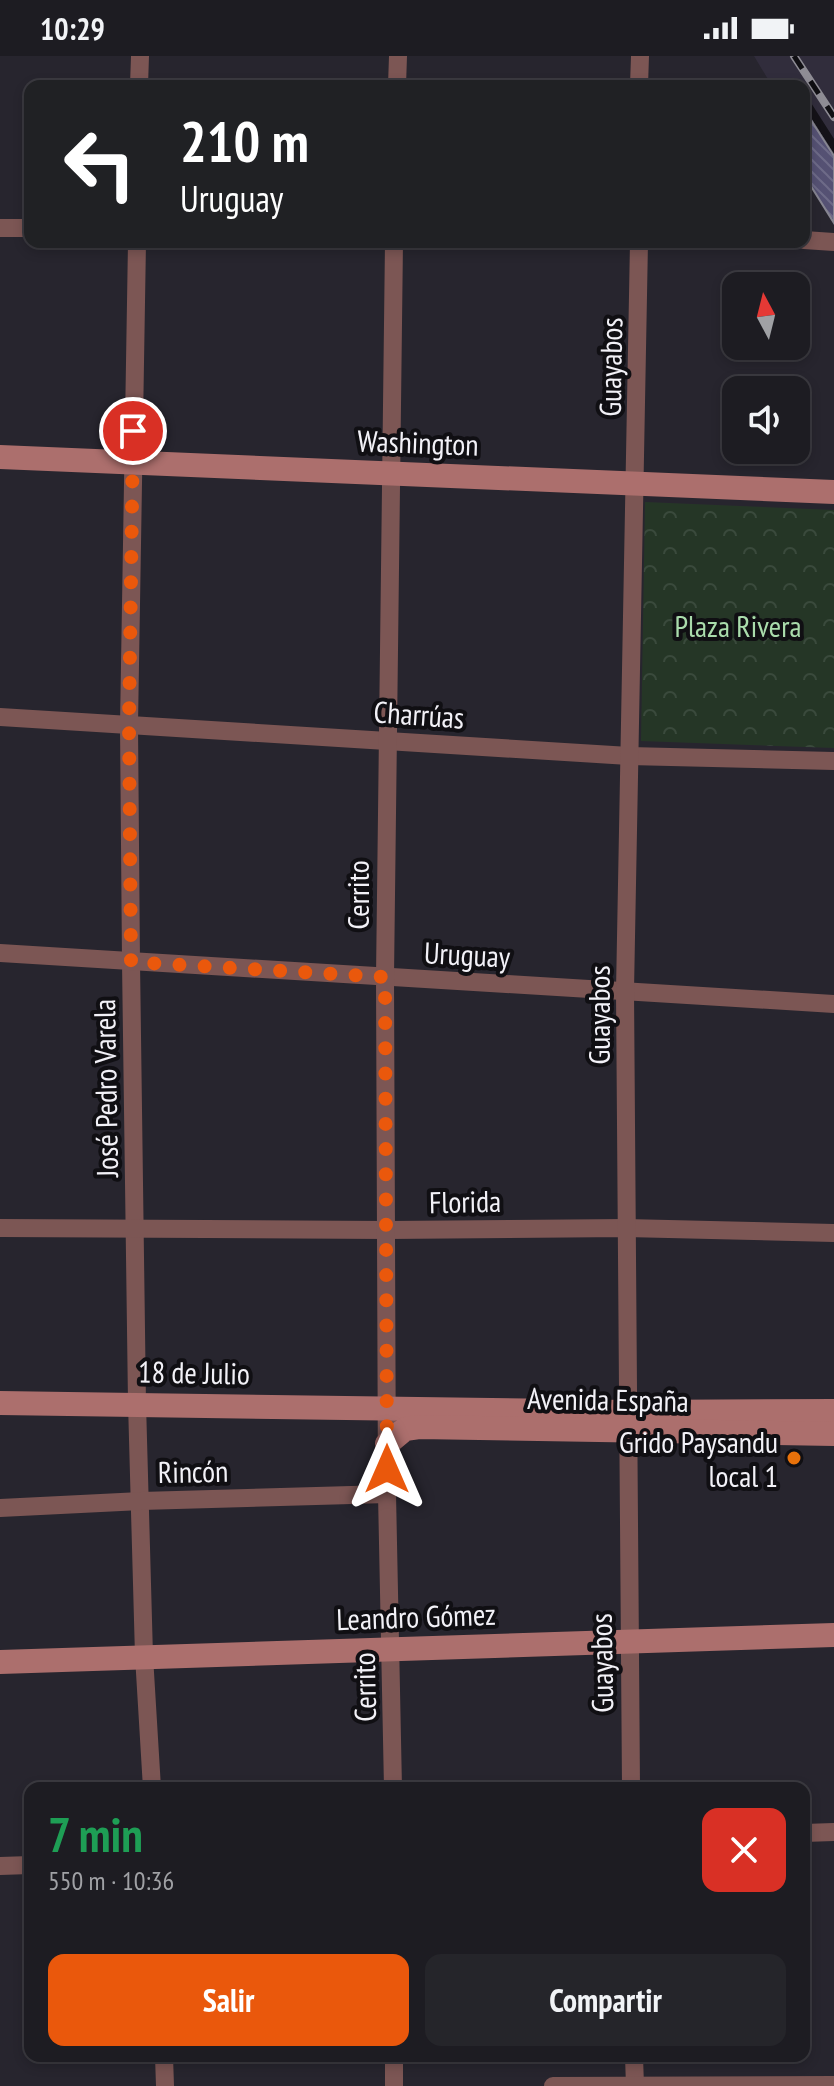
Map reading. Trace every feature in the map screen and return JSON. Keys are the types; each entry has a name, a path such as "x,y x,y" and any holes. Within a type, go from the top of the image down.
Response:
{"street":[{"path":"139,80 140,56"},
{"path":"397,80 398,56"},
{"path":"639,80 640,56"},
{"path":"0,228 24,228"},
{"path":"810,240 834,242"},
{"name":"José Pedro Varela","path":"137,248 129,725 131,962 137,1403 144,1656 152,1782"},
{"name":"Cerrito","path":"393,1782 387,1494 385,977 394,248"},
{"name":"Guayabos","path":"631,1782 625,991 639,248"},
{"name":"Washington","path":"0,457 834,492"},
{"name":"Charrúas","path":"0,717 629,756 834,761"},
{"name":"Uruguay","path":"0,953 834,1004"},
{"name":"Florida","path":"0,1228 626,1228 834,1233"},
{"name":"18 de Julio","path":"0,1403 388,1407"},
{"name":"Avenida España","path":"388,1407 834,1434"},
{"name":"Avenida España","path":"387,1444 405,1429 419,1427 628,1422 834,1411"},
{"name":"Rincón","path":"0,1508 387,1494"},
{"name":"Leandro Gómez","path":"0,1662 834,1635"},
{"path":"810,1833 834,1832"},
{"path":"0,1866 24,1865"},
{"path":"164,2062 165,2086"},
{"path":"394,2062 394,2086"},
{"path":"634,2062 635,2085"},
{"path":"553,2086 834,2085"}],"shaded area":[{"path":"754,56 834,56 834,192 810,151 810,80 768,80"}],"green space":[{"name":"Plaza Rivera","path":"645,502 834,510 834,748 641,741"}],"building":[{"path":"810,118 834,156 834,223 810,185"}],"railway":[{"path":"794,56 810,80"},
{"path":"810,80 834,117"}],"place":[{"name":"Grido Paysandu local 1","path":"794,1458"}],"route":[{"path":"133,431 129,725 131,962 385,977 387,1469"}]}
